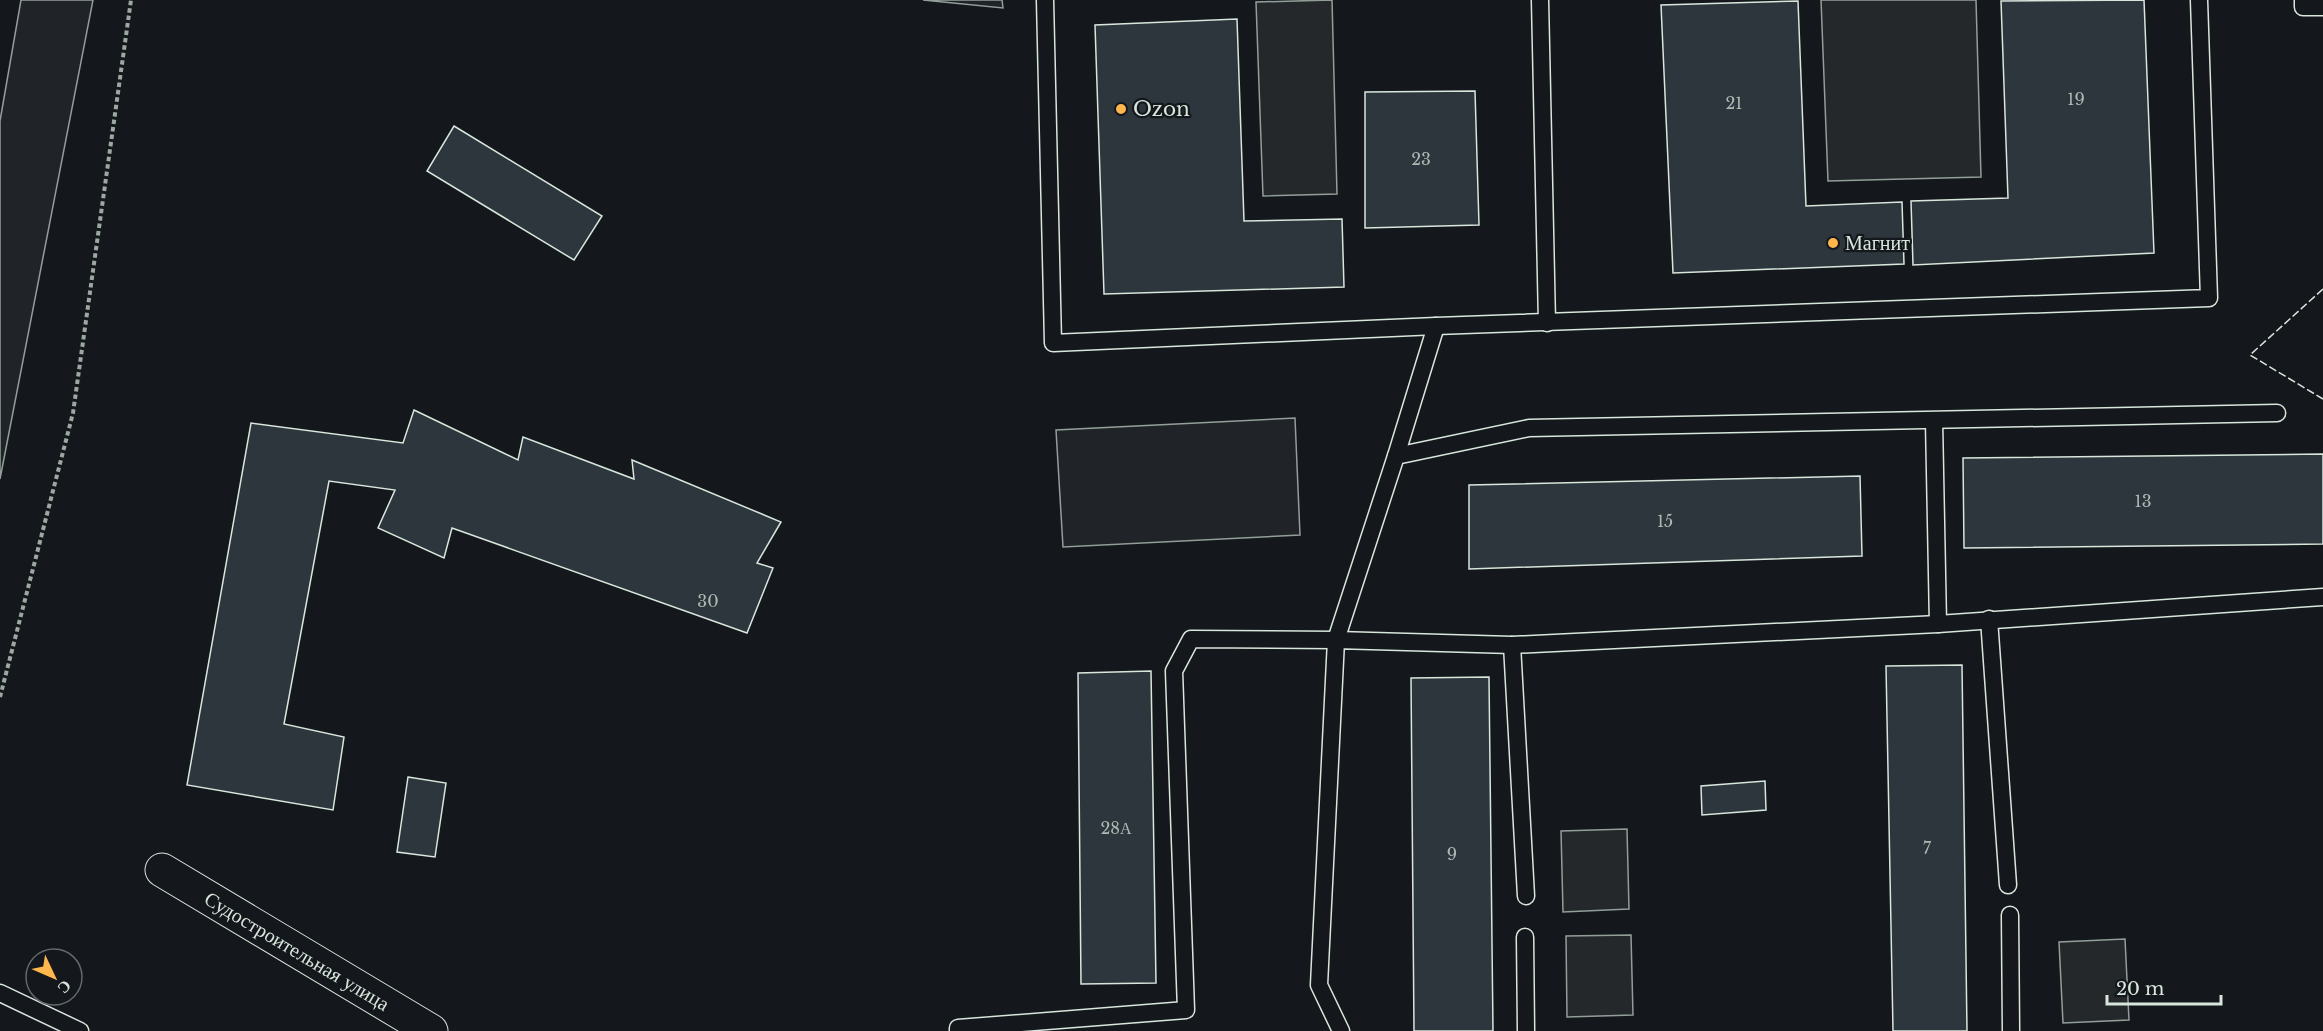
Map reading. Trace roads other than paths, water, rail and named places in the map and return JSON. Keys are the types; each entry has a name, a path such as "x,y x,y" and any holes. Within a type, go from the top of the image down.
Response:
{"street":[{"name":"Судостроительная улица","path":"162,870 431,1031"}],"lane":[{"path":"1045,0 1053,343 1436,326 2209,298 2199,0"},
{"path":"1540,0 1547,323"},
{"path":"2303,0 2303,7 2323,7"},
{"path":"1341,1031 1318,985 1336,640 1436,326"},
{"path":"1396,456 1529,428 2277,413"},
{"path":"1934,421 1938,624"},
{"path":"958,1031 958,1028 1186,1010 1174,671 1191,639 1512,645 1938,624 2323,597"},
{"path":"1989,620 2008,885"},
{"path":"1512,645 1526,896"},
{"path":"2010,915 2011,1031"},
{"path":"1525,937 1526,1031"},
{"path":"0,993 80,1031"}],"place":[{"name":"Ozon","path":"1121,109"},
{"name":"Магнит","path":"1833,243"}]}
